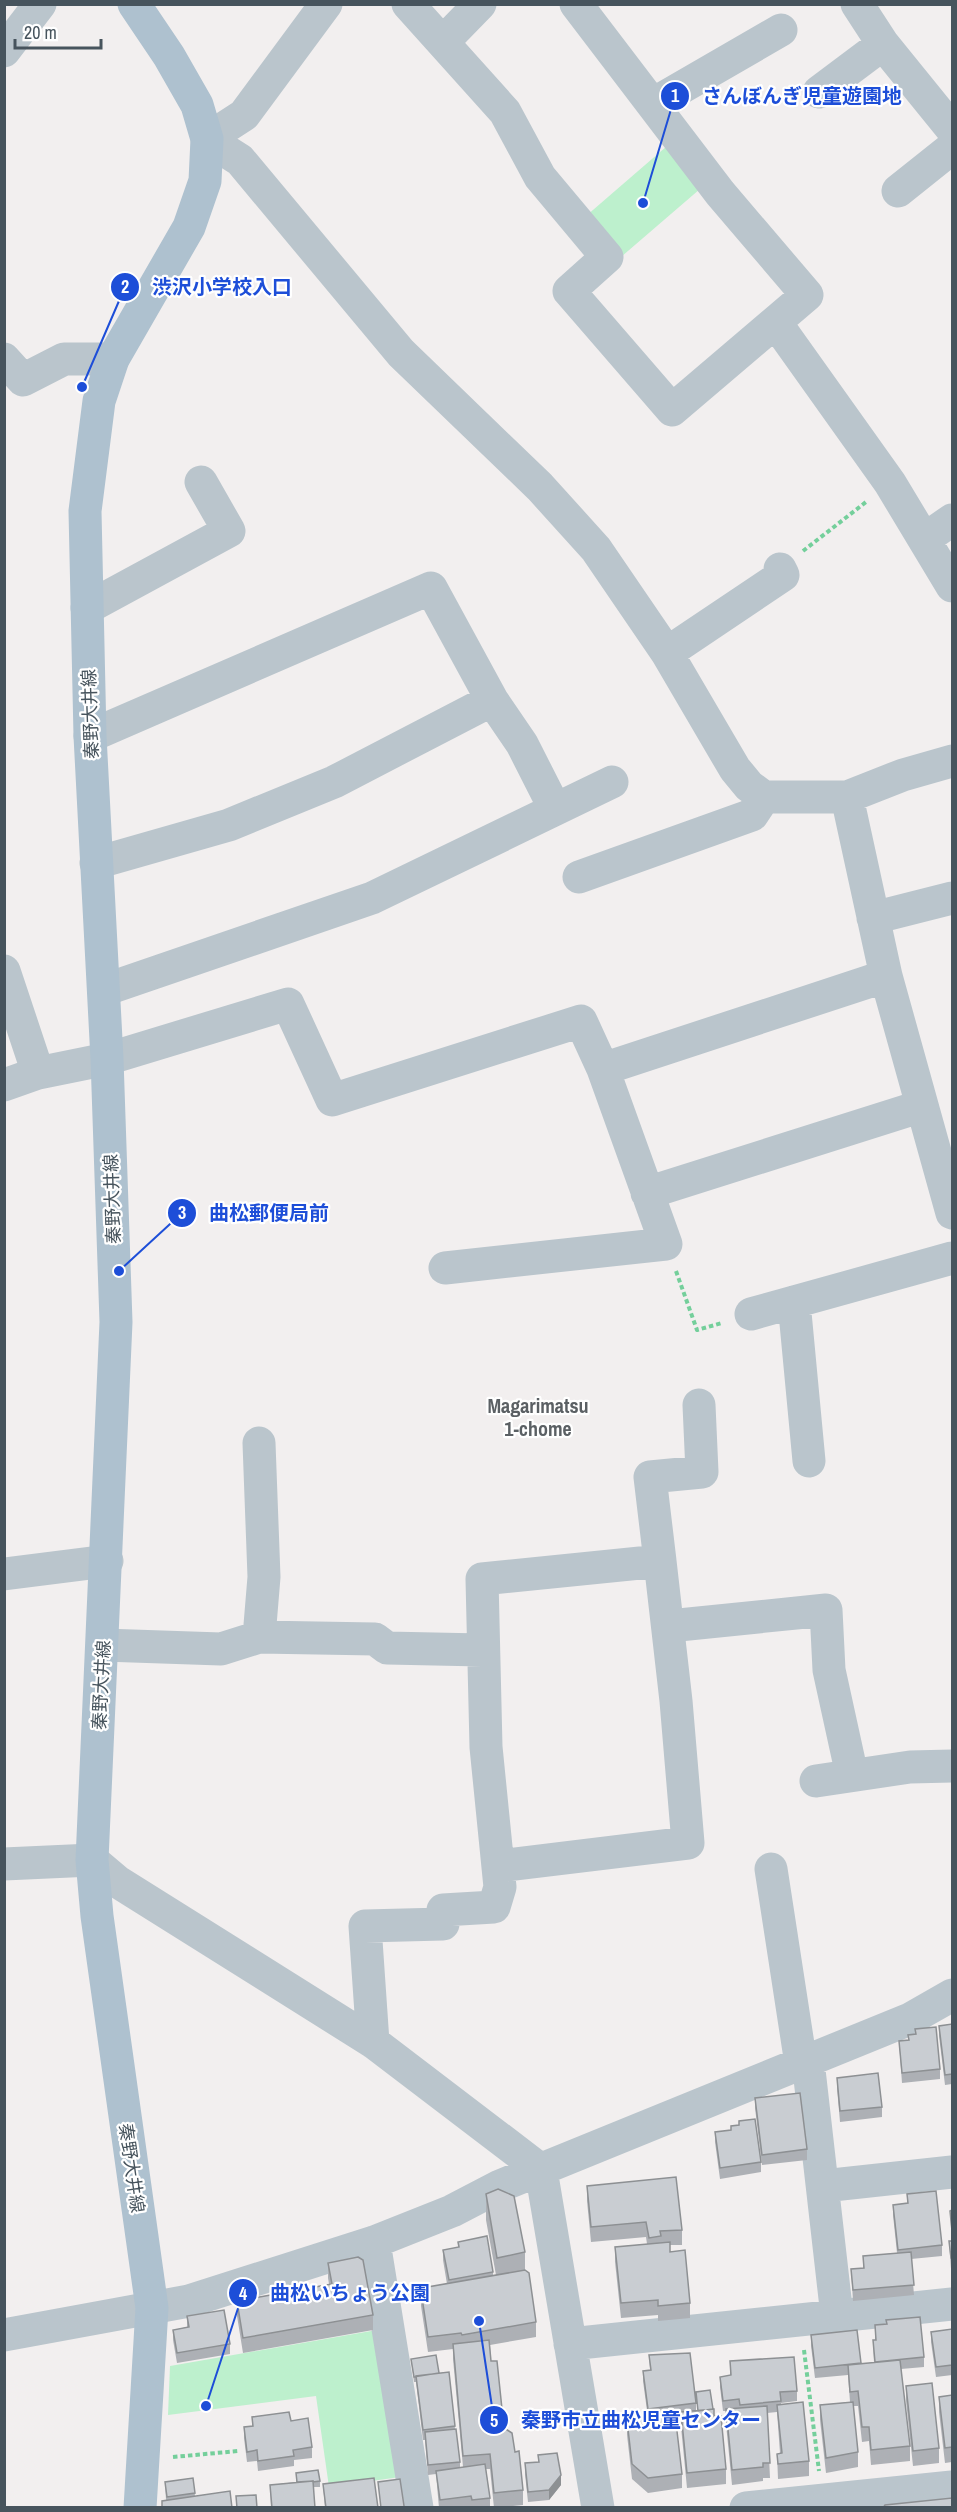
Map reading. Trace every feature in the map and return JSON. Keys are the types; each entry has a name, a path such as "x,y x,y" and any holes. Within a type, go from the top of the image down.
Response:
{"main road":[{"name":"秦野大井線","path":"134,4 169,56 197,105 207,139 205,181 189,227 113,359 99,401 85,511 90,736 104,990 116,1322 92,1860 97,1916 152,2308 140,2508"}],"street":[{"path":"4,51 40,4"},
{"path":"326,4 244,115 207,139 240,160 401,354 540,487 596,549 667,653 735,768 749,786 764,797 847,797 903,775 952,761"},
{"path":"408,4 505,112 540,177 608,257 569,291 672,410 807,295 720,193 576,4"},
{"path":"443,42 480,4"},
{"path":"856,4 883,44 952,129"},
{"path":"652,104 781,30"},
{"path":"819,92 883,44"},
{"path":"897,191 952,148"},
{"path":"776,323 890,483 926,538 952,586"},
{"path":"4,359 23,380 64,359 113,359"},
{"path":"87,608 229,531 201,482"},
{"path":"926,538 952,520"},
{"path":"667,653 783,575 780,569"},
{"path":"90,736 431,588 492,700 522,744 555,809"},
{"path":"96,863 228,825 334,782 492,700"},
{"path":"104,990 372,898 612,782"},
{"path":"579,877 752,815 764,797"},
{"path":"847,797 886,976 952,1213"},
{"path":"873,918 952,898"},
{"path":"4,971 38,1073"},
{"path":"603,1069 886,976"},
{"path":"4,1085 38,1073 107,1059 288,1004 332,1100 581,1021 603,1069 666,1244 444,1268"},
{"path":"647,1193 922,1106"},
{"path":"751,1314 952,1258"},
{"path":"794,1302 809,1461"},
{"path":"498,1866 688,1843 669,1626 649,1467 702,1472 699,1405"},
{"path":"259,1443 264,1577 259,1636"},
{"path":"4,1574 107,1561"},
{"path":"373,2042 365,1926 443,1924 443,1910 494,1907 500,1887 486,1747 482,1579 660,1561"},
{"path":"669,1626 826,1610 829,1670 852,1775"},
{"path":"103,1645 220,1649 259,1636 375,1639 387,1648 482,1650"},
{"path":"816,1781 910,1767 952,1766"},
{"path":"4,1864 92,1860 118,1882 373,2042 541,2170 598,2508"},
{"path":"771,1869 823,2186 837,2316"},
{"path":"4,2335 189,2301 374,2242 452,2211 500,2186 910,2019 952,1995"},
{"path":"823,2186 952,2172"},
{"path":"374,2242 417,2508"},
{"path":"570,2344 952,2304"},
{"path":"746,2508 822,2500 861,2502 952,2487"}],"path":[{"path":"780,569 890,483"},
{"path":"666,1244 697,1330 751,1314"},
{"path":"800,2320 822,2500"},
{"path":"171,2458 238,2451"}],"green space":[{"path":"667,146 700,189 621,257 586,216"},
{"path":"377,2330 400,2477 329,2487 316,2396 168,2415 170,2366"}],"building":[{"path":"952,2024 952,2074 945,2075 939,2026"},
{"path":"936,2027 940,2069 902,2073 899,2041 909,2040 908,2035 916,2034 915,2029"},
{"path":"878,2073 882,2107 840,2111 837,2078"},
{"path":"800,2093 807,2149 762,2155 755,2098"},
{"path":"755,2119 761,2162 720,2168 715,2132 731,2130 731,2126 739,2125 739,2121"},
{"path":"676,2177 682,2230 660,2231 661,2236 649,2238 646,2222 591,2227 587,2186"},
{"path":"498,2189 514,2196 525,2252 497,2258 486,2194"},
{"path":"936,2191 942,2245 898,2250 893,2205 908,2203 907,2194"},
{"path":"487,2236 493,2272 449,2280 443,2250 459,2247 458,2242"},
{"path":"949,2241 952,2241 952,2258 951,2258"},
{"path":"670,2242 670,2252 685,2250 690,2303 658,2306 658,2300 621,2303 615,2247"},
{"path":"911,2252 914,2285 853,2290 851,2269 864,2268 863,2256"},
{"path":"358,2257 363,2260 373,2315 243,2338 237,2301 332,2284 328,2263"},
{"path":"525,2270 529,2273 536,2322 462,2335 461,2333 428,2337 422,2288"},
{"path":"224,2310 230,2344 177,2353 173,2330 189,2327 187,2316"},
{"path":"920,2317 924,2357 875,2362 873,2340 876,2340 875,2325 887,2324 886,2320"},
{"path":"952,2329 952,2365 936,2367 931,2332"},
{"path":"857,2330 861,2363 815,2368 811,2335"},
{"path":"489,2340 491,2361 497,2361 504,2428 512,2433 515,2452 519,2451 523,2490 494,2493 490,2454 463,2456 453,2344"},
{"path":"690,2353 696,2403 648,2409 643,2371 651,2370 649,2355"},
{"path":"436,2355 439,2373 414,2377 411,2359"},
{"path":"794,2357 797,2391 780,2392 781,2401 740,2405 739,2399 723,2401 720,2377 731,2375 730,2361"},
{"path":"900,2360 910,2446 871,2450 869,2427 862,2427 858,2391 850,2392 848,2365"},
{"path":"449,2372 455,2426 423,2430 416,2376"},
{"path":"932,2383 939,2448 913,2451 906,2386"},
{"path":"710,2390 713,2409 698,2411 696,2392"},
{"path":"952,2395 952,2447 945,2448 939,2397"},
{"path":"803,2402 809,2461 778,2464 777,2454 782,2453 777,2405"},
{"path":"853,2402 858,2452 826,2458 820,2405"},
{"path":"767,2406 770,2463 763,2463 763,2467 732,2470 726,2409"},
{"path":"714,2409 714,2416 721,2416 726,2469 687,2473 681,2412"},
{"path":"289,2412 291,2421 308,2418 312,2447 293,2450 294,2456 258,2461 257,2450 247,2452 244,2427 253,2426 252,2417"},
{"path":"675,2414 682,2474 648,2478 632,2464 627,2420"},
{"path":"456,2429 460,2462 428,2465 425,2432"},
{"path":"557,2453 561,2475 549,2490 528,2492 525,2463 539,2462 538,2455"},
{"path":"485,2464 490,2498 472,2500 471,2496 440,2500 436,2471"},
{"path":"318,2470 320,2481 297,2482 296,2473"},
{"path":"193,2478 195,2493 167,2497 165,2482"},
{"path":"374,2478 378,2508 326,2508 323,2484"},
{"path":"400,2479 403,2508 381,2508 378,2482"},
{"path":"313,2481 315,2508 272,2508 270,2485"},
{"path":"230,2491 232,2508 162,2508 162,2501"},
{"path":"256,2495 257,2508 237,2508 236,2496"},
{"path":"952,2498 952,2508 883,2508 885,2505"}],"place":[{"name":"さんぼんぎ児童遊園地","path":"643,203"},
{"name":"渋沢小学校入口","path":"82,387"},
{"name":"曲松郵便局前","path":"119,1271"},
{"name":"秦野市立曲松児童センター","path":"479,2321"},
{"name":"曲松いちょう公園","path":"206,2406"}],"district":[{"name":"Magarimatsu 1-chome","path":"538,1416"}]}
